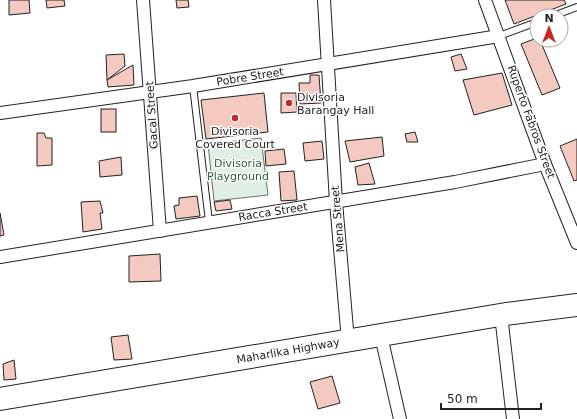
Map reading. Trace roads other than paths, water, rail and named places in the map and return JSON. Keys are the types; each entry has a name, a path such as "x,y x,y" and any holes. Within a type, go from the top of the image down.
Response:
{"highway":[{"name":"Maharlika Highway","path":"0,399 501,315 577,307"}],"street":[{"name":"Gacal Street","path":"143,0 160,231"},
{"name":"Mena Street","path":"324,0 336,202 348,341"},
{"name":"Ruperto Fabros Street","path":"485,0 545,164 577,243"},
{"name":"Pobre Street","path":"0,113 193,86 499,36"},
{"name":"Racca Street","path":"0,257 455,182 545,164"},
{"path":"501,315 513,419"},
{"path":"381,336 400,419"}],"lane":[{"path":"499,36 529,25"},
{"path":"193,86 209,222"}],"place":[{"name":"Divisoria Barangay Hall","path":"289,103"},
{"name":"Divisoria Covered Court","path":"235,118"}],"park label":[{"name":"Divisoria Playground","path":"238,169"}]}
